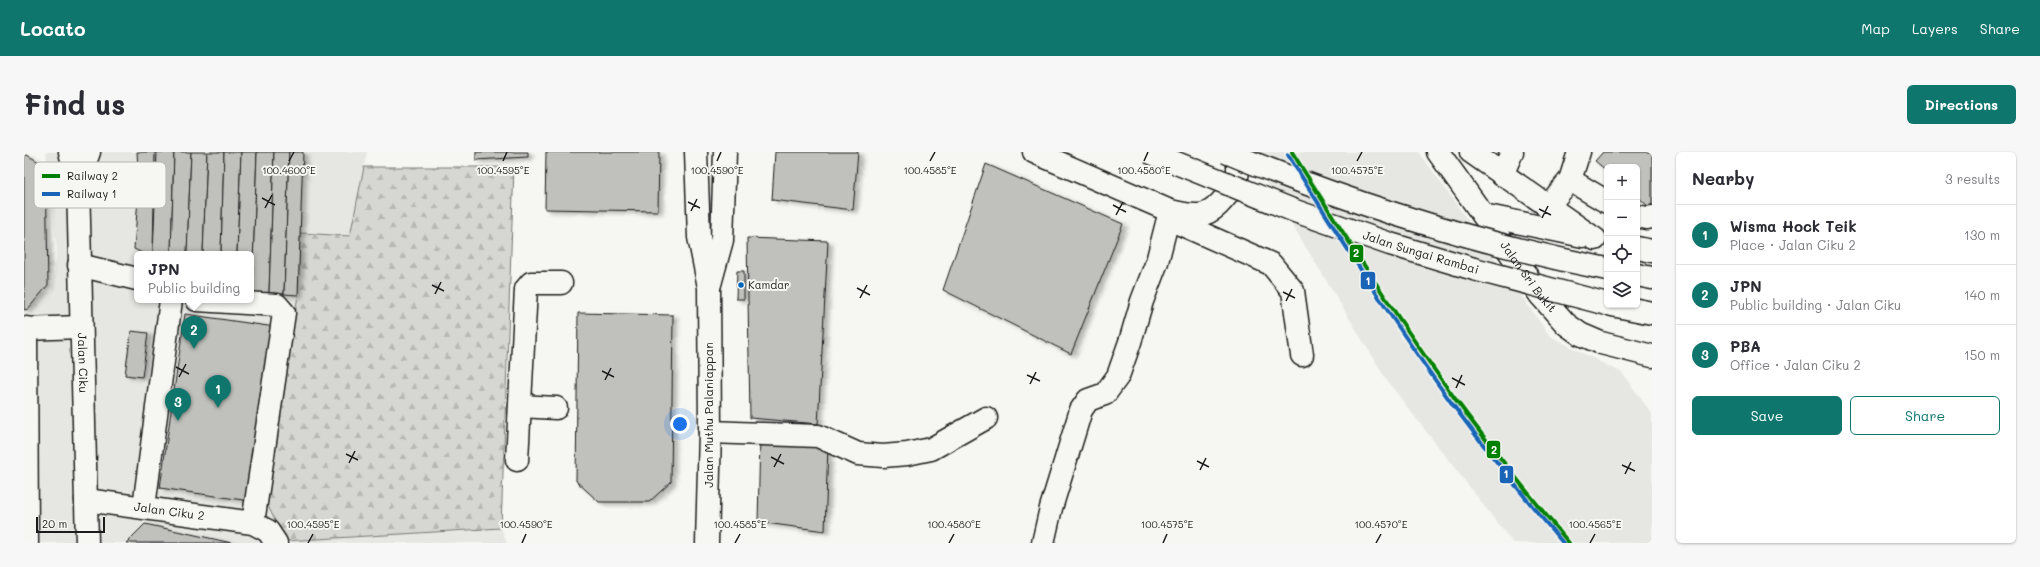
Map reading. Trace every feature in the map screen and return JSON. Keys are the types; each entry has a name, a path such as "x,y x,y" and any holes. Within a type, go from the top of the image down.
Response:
{"main road":[{"path":"70,152 73,162"},
{"path":"85,162 89,152"},
{"name":"Jalan Muthu Palaniappan","path":"696,152 699,237 709,287 710,432 706,543"},
{"name":"Jalan Muthu Palaniappan","path":"709,287 722,240 725,152"},
{"path":"1034,152 1271,264 1293,291 1302,355"},
{"name":"Jalan Sungai Rambai","path":"1149,152 1295,211 1390,244 1474,269 1604,303"},
{"path":"1226,152 1289,178 1397,216 1544,257 1604,268"},
{"path":"1169,215 1205,214 1218,206 1229,192 1237,176 1238,160 1235,152"},
{"name":"Jalan Sri Bukit","path":"1438,152 1542,296 1566,324 1580,334 1601,343 1652,356"},
{"path":"1471,152 1547,207 1601,240"},
{"path":"1502,175 1512,152"},
{"path":"1547,207 1570,180 1579,152"},
{"path":"1570,180 1604,200"},
{"name":"Jalan Ciku","path":"79,208 87,543"},
{"path":"1043,543 1051,508 1081,410 1088,400 1105,394 1118,376 1142,301 1157,262 1169,215"},
{"path":"1483,215 1601,240"},
{"path":"1640,217 1652,217"},
{"path":"1640,249 1652,252"},
{"path":"80,265 134,278"},
{"path":"1640,276 1652,278"},
{"path":"517,460 526,289 531,283 562,283"},
{"path":"144,507 171,303"},
{"path":"245,303 277,305 284,313 253,523 268,531 276,543"},
{"path":"1627,308 1652,313"},
{"path":"27,543 25,328 81,327"},
{"path":"520,406 556,408"},
{"path":"710,432 818,436 858,454 883,456 907,454 931,449 986,418"},
{"name":"Jalan Ciku 2","path":"86,500 253,523"}],"shaded area":[{"path":"46,152 367,152 350,236 300,233 285,541 501,528 507,543 24,543 24,298 52,291 57,250 52,208 166,208 166,162 47,162"},
{"path":"1248,152 1419,152 1550,336 1622,373 1652,414 1652,543 1513,543 1388,382"}],"green space":[{"path":"364,167 514,167 501,528 285,541 266,502 298,295 300,233 350,236"}],"building":[{"path":"137,152 155,152 155,162 138,162"},
{"path":"157,152 174,152 171,251 153,251 155,208 166,208 166,162 157,162"},
{"path":"174,152 191,152 187,251 171,251"},
{"path":"191,152 207,152 203,251 187,251"},
{"path":"207,152 224,152 221,251 203,251"},
{"path":"224,152 241,152 237,251 221,251"},
{"path":"241,152 257,152 253,251 237,251"},
{"path":"257,152 274,152 269,293 254,293 253,251"},
{"path":"274,152 289,152 284,294 269,293"},
{"path":"289,152 303,152 298,295 284,294"},
{"path":"476,152 528,152 528,157 476,160"},
{"path":"546,152 659,152 658,211 545,209"},
{"path":"775,152 858,152 853,210 772,200"},
{"path":"1603,152 1652,152 1652,204 1649,207 1640,199 1640,164 1604,164 1604,168 1595,161"},
{"path":"24,155 27,155 39,162 34,162 34,208 47,208 48,285 28,309 24,310"},
{"path":"986,164 1123,224 1071,354 943,290"},
{"path":"137,208 154,208 153,251 138,251 134,249"},
{"path":"747,238 828,241 818,424 750,418"},
{"path":"737,271 744,271 744,299 736,299"},
{"path":"578,313 673,315 671,482 649,502 599,502 576,481"},
{"path":"185,314 275,327 250,501 160,488"},
{"path":"131,331 148,333 142,377 125,375"},
{"path":"760,438 828,445 825,531 758,522"},
{"path":"145,524 232,543 126,543"}],"rail line":[{"name":"2","path":"1292,152 1372,278 1434,370 1497,454 1569,543"},
{"name":"1","path":"1288,155 1368,281 1431,374 1493,457 1563,543"}],"place":[{"name":"Kamdar","path":"741,285"},
{"name":"JPN","path":"194,349"},
{"name":"Wisma Hock Teik","path":"218,408"},
{"name":"PBA","path":"178,421"}]}
